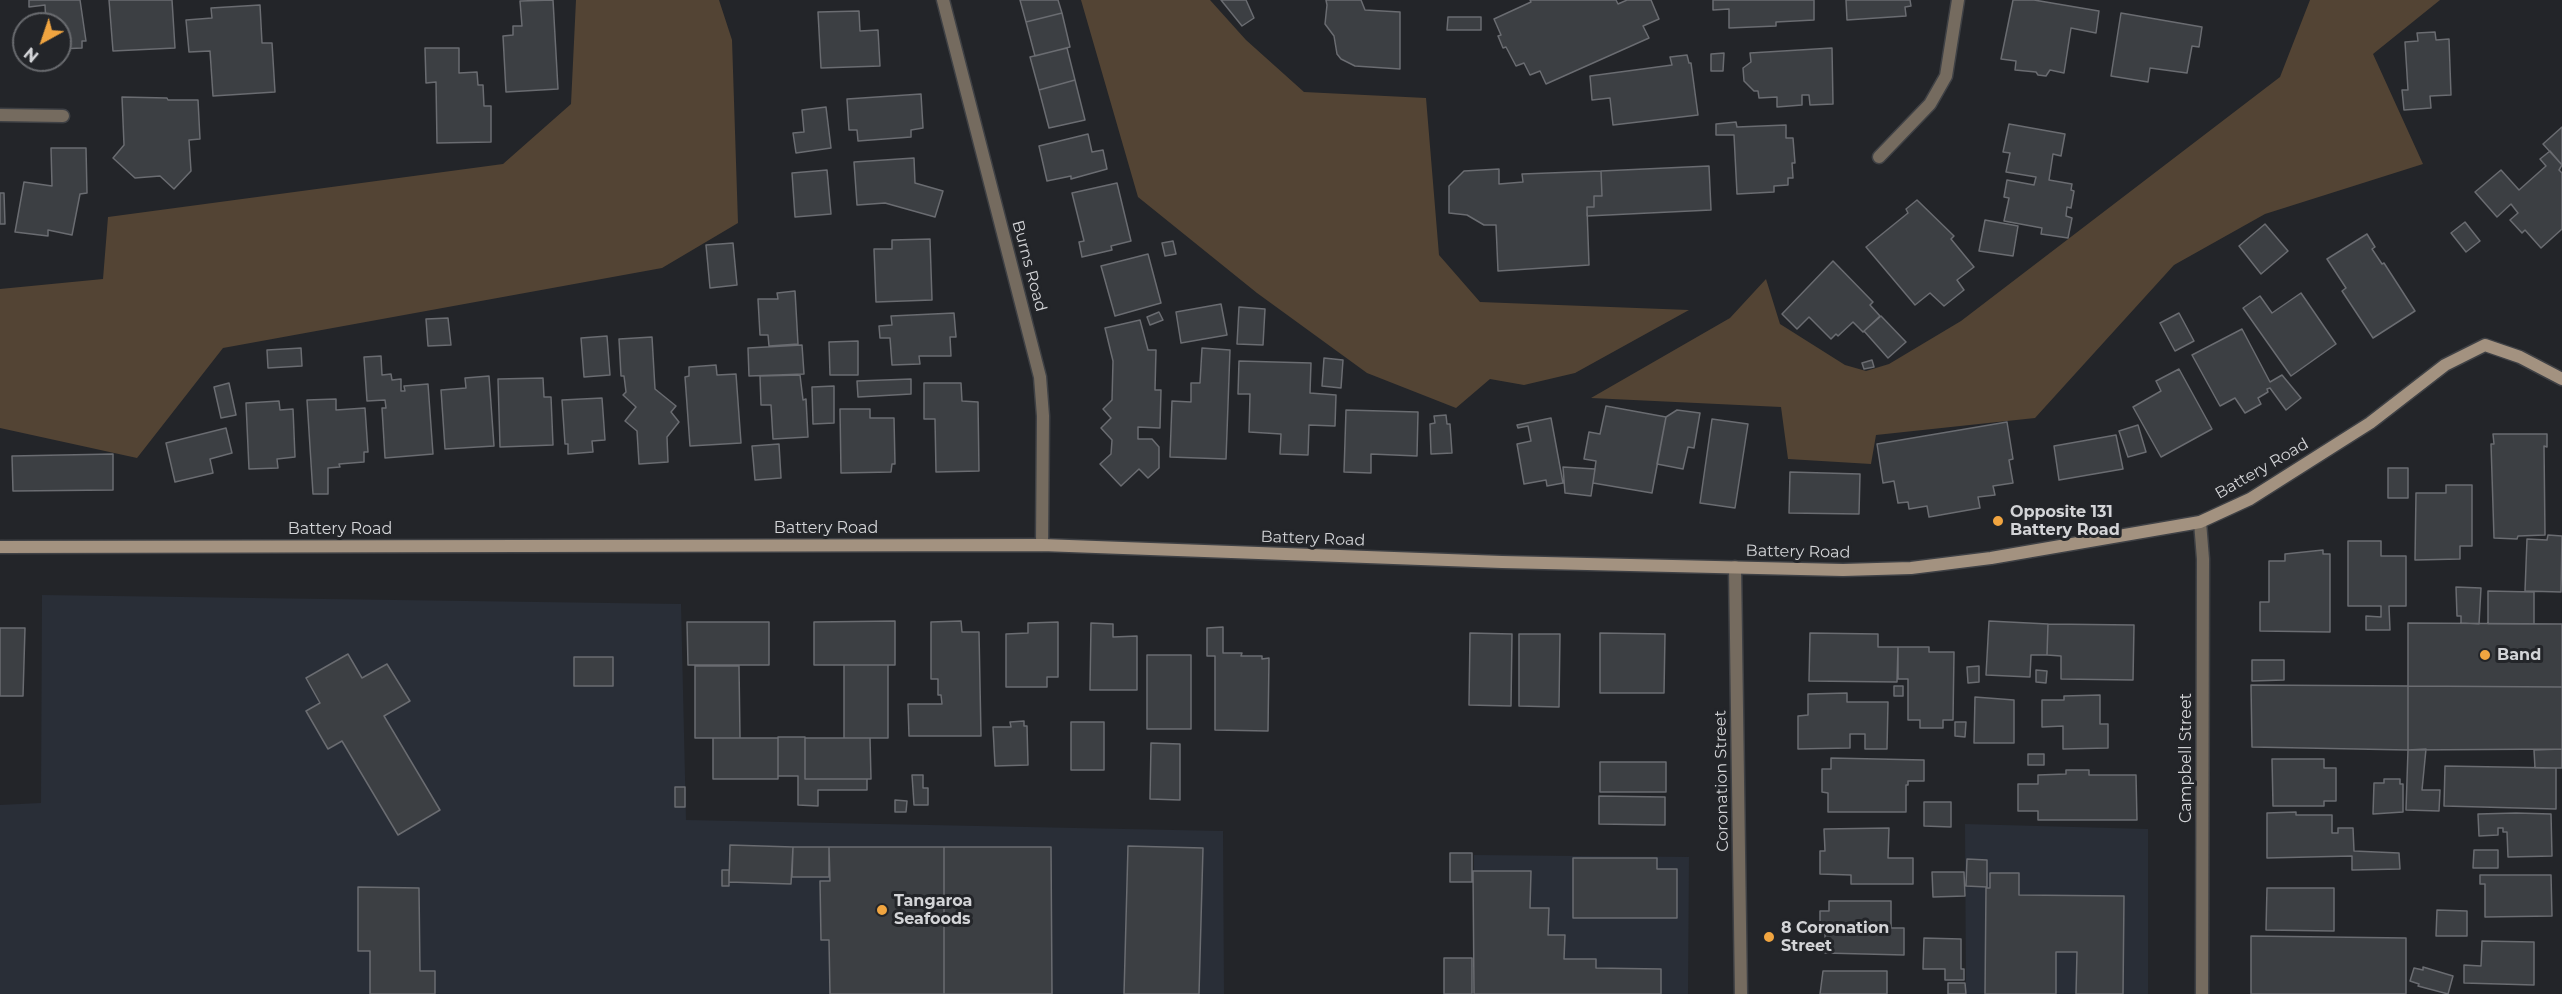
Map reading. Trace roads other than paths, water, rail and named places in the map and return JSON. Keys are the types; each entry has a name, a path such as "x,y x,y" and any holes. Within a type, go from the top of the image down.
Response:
{"street":[{"name":"Burns Road","path":"943,0 1040,377 1043,416 1042,545"},
{"path":"1879,158 1930,104 1946,76 1958,0"},
{"path":"0,115 63,116"},
{"name":"Battery Road","path":"0,547 1042,545 1502,562 1843,570 1911,568 1991,558 2200,522 2250,499 2370,423 2445,365 2485,345 2560,374"},
{"name":"Campbell Street","path":"2200,522 2202,559 2202,994"},
{"name":"Coronation Street","path":"1735,567 1741,994"}],"place":[{"name":"Opposite 131 Battery Road","path":"1998,521"},
{"name":"Band","path":"2485,655"},
{"name":"Tangaroa Seafoods","path":"882,910"},
{"name":"8 Coronation Street","path":"1769,937"}]}
